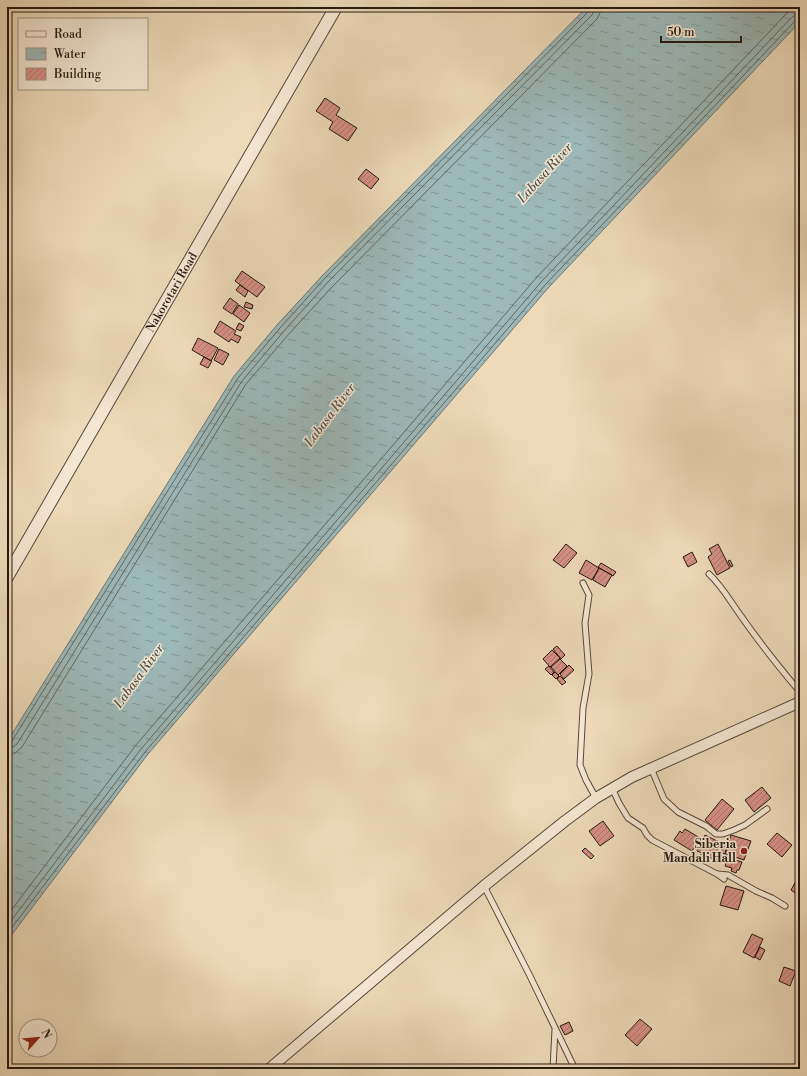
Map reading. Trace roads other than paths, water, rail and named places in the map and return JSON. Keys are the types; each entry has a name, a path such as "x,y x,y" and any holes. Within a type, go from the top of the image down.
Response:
{"street":[{"name":"Nakorotari Road","path":"7,577 336,7"},
{"path":"269,1069 484,886 596,798 632,776 800,702"}],"lane":[{"path":"709,574 719,583 740,615 800,692"},
{"path":"583,583 589,595 584,623 590,674 583,708 580,766 596,798"},
{"path":"651,768 664,799 678,812 706,826 716,834 723,834 745,825 767,809"},
{"path":"612,788 628,818 643,828 647,836 724,879"},
{"path":"717,874 728,875 785,906"},
{"path":"484,886 575,1069"},
{"path":"553,1069 555,1028"}],"water":[{"name":"Labasa River","path":"587,7 800,7 800,22 549,287 148,754 7,941 7,742 234,376 277,325 322,276"}],"place":[{"name":"Siberia Mandali Hall","path":"744,851"}]}
